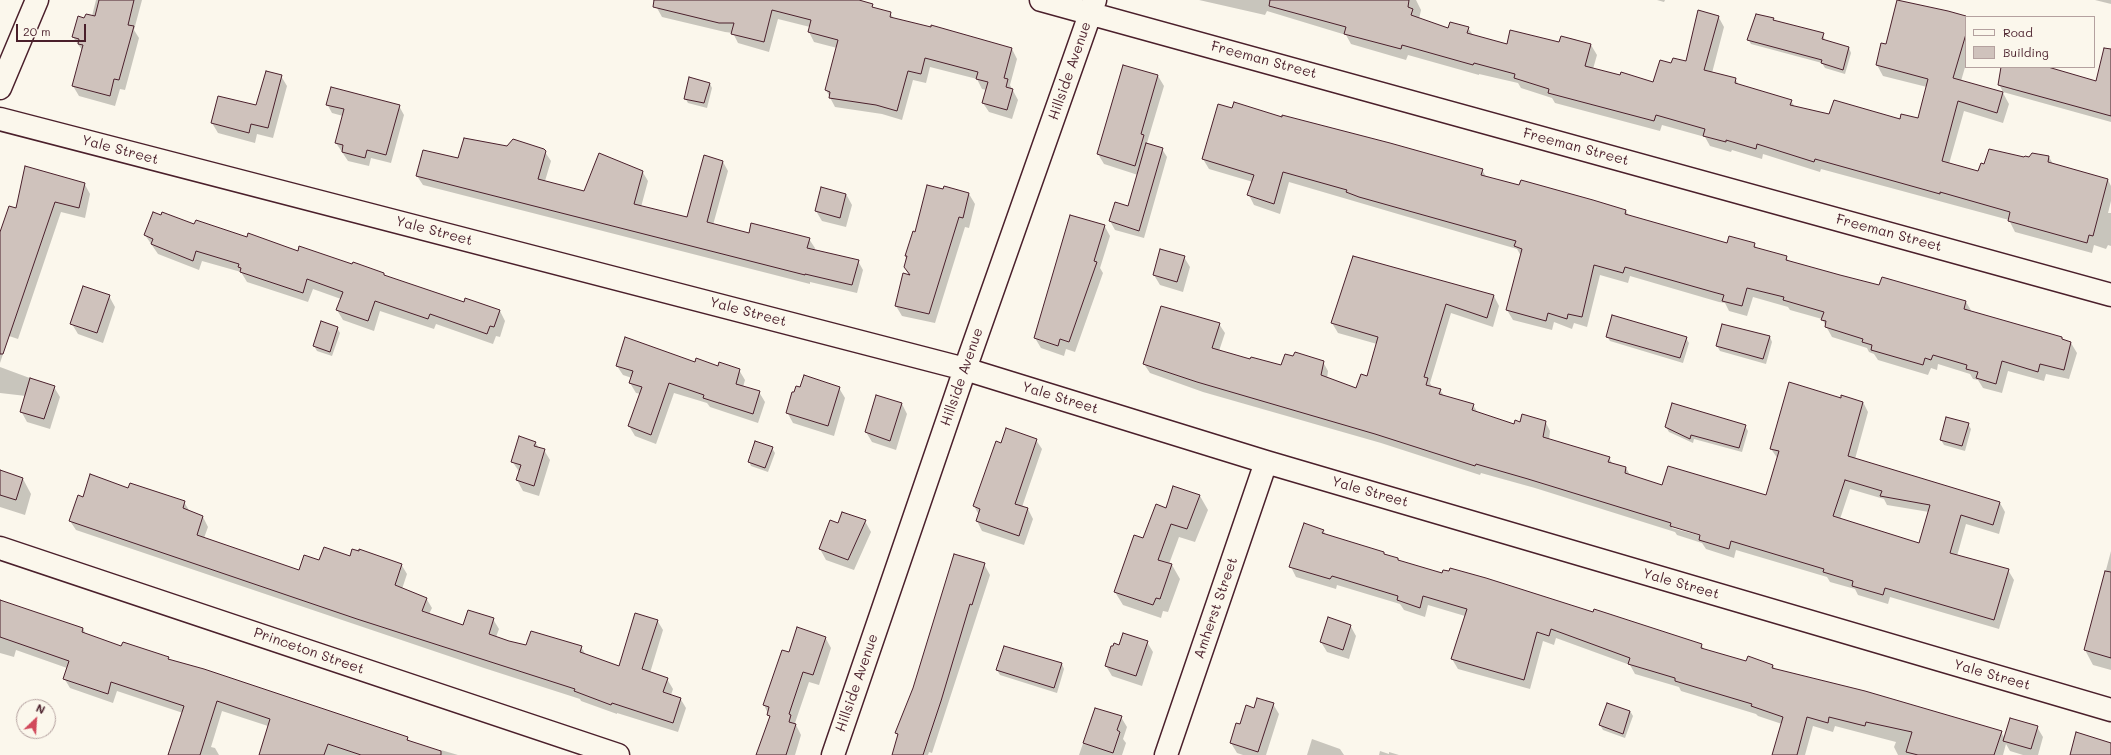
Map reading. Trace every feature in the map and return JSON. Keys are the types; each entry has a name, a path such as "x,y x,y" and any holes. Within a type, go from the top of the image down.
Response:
{"street":[{"path":"0,88 37,0"},
{"name":"Freeman Street","path":"1041,0 1093,6 2111,294"},
{"name":"Hillside Avenue","path":"833,755 965,369 1093,6"},
{"name":"Yale Street","path":"0,119 965,369 1266,462 2111,710"},
{"name":"Amherst Street","path":"1166,755 1266,462"},
{"name":"Princeton Street","path":"0,548 618,755"}],"building":[{"path":"99,0 134,0 128,25 134,26 119,80 114,79 110,96 72,86 83,45 78,44 79,39 72,37 78,16 84,18 86,14 95,16"},
{"path":"654,0 859,0 873,4 872,7 891,12 890,17 931,27 931,25 1012,48 1004,78 1008,79 1006,87 1013,89 1007,110 982,103 988,82 976,79 978,72 925,58 921,74 908,71 897,111 876,105 829,98 830,92 825,90 838,40 808,32 811,20 772,10 764,42 731,34 734,23 719,23 653,7"},
{"path":"1270,0 1409,0 1408,7 1413,9 1411,15 1448,28 1450,22 1469,27 1467,33 1507,44 1510,30 1559,42 1561,36 1591,44 1585,66 1620,75 1621,72 1653,82 1660,60 1671,63 1673,58 1686,61 1698,10 1719,16 1704,70 1736,78 1735,83 1792,100 1790,105 1829,114 1834,100 1900,119 1901,114 1918,118 1928,79 1876,65 1881,43 1886,44 1897,0 1966,16 1965,37 1953,78 2003,92 1997,113 1958,101 1942,161 1978,171 1981,163 1984,164 1989,149 2024,157 2029,157 2032,153 2049,156 2048,162 2108,179 2093,236 2089,235 2087,243 2008,221 2010,212 1815,159 1814,162 1757,144 1756,149 1726,140 1726,142 1703,136 1705,129 1656,115 1654,121 1548,93 1549,89 1514,78 1515,74 1474,63 1473,65 1402,45 1401,49 1344,34 1346,27 1269,6"},
{"path":"1756,14 1774,18 1773,20 1824,33 1822,39 1849,47 1843,70 1821,63 1822,60 1747,40"},
{"path":"2104,48 2111,49 2111,116 1998,85 2001,68 2051,68 2096,81"},
{"path":"1123,65 1158,75 1141,134 1144,135 1135,166 1097,154"},
{"path":"266,71 282,75 268,128 251,124 249,133 211,123 218,96 256,105"},
{"path":"689,77 710,83 704,103 684,99"},
{"path":"331,87 400,105 386,155 367,150 365,158 342,152 343,145 335,143 344,109 326,105"},
{"path":"1234,102 1282,117 1282,115 1483,169 1481,175 1519,185 1521,180 1593,200 1626,210 1625,214 1727,243 1729,236 1755,243 1754,247 1787,256 1786,260 1840,275 1879,285 1882,277 1966,301 1964,309 2062,337 2062,339 2071,342 2064,370 2040,364 2038,372 2002,361 1996,384 1976,378 1978,372 1966,369 1967,365 1933,355 1931,360 1925,358 1923,365 1871,350 1872,345 1862,342 1863,339 1825,327 1826,321 1821,320 1824,312 1783,300 1784,297 1747,288 1742,306 1722,301 1724,295 1625,267 1623,273 1594,265 1582,317 1568,314 1567,319 1548,313 1546,321 1506,310 1522,249 1514,246 1516,241 1359,197 1346,192 1347,190 1283,172 1274,204 1247,195 1254,175 1202,159 1218,104 1232,108"},
{"path":"464,138 507,146 513,139 544,149 546,151 538,179 584,191 599,153 643,171 634,204 687,217 704,155 723,161 707,222 749,233 751,223 810,238 807,248 859,260 852,285 805,275 416,176 423,150 458,158"},
{"path":"1146,143 1163,148 1139,231 1109,221 1115,202 1128,206"},
{"path":"25,166 85,183 79,208 55,202 3,354 0,354 0,232 9,206 16,208"},
{"path":"927,185 943,189 944,186 969,193 963,218 959,217 929,314 895,306 903,273 910,275 904,267 907,256 905,256 913,231 915,232"},
{"path":"821,187 846,194 840,218 815,211"},
{"path":"153,212 161,215 162,212 194,224 196,220 247,237 248,233 298,251 299,246 352,264 353,262 384,273 384,275 464,302 465,298 500,310 494,327 490,326 487,334 430,314 428,319 375,301 368,321 336,310 343,292 307,279 303,293 240,272 241,268 238,267 239,264 196,251 193,261 151,244 153,239 144,235"},
{"path":"1070,215 1105,225 1094,261 1097,262 1069,342 1060,339 1058,346 1034,338"},
{"path":"1160,249 1185,256 1177,282 1153,275"},
{"path":"1353,256 1494,295 1487,318 1446,304 1424,377 1428,378 1426,385 1441,389 1439,394 1474,404 1472,410 1514,424 1515,420 1520,422 1522,414 1546,421 1543,437 1610,457 1608,462 1626,467 1625,473 1662,485 1668,466 1766,495 1779,451 1770,449 1789,382 1841,398 1841,395 1863,402 1848,456 2000,502 1993,525 1961,515 1950,553 2009,569 1994,620 1885,588 1883,595 1852,586 1853,581 1823,572 1824,569 1731,541 1729,549 1699,540 1700,535 1670,526 1671,523 1528,479 1476,464 1475,466 1375,434 1197,382 1143,364 1161,306 1220,323 1212,348 1250,359 1251,357 1281,365 1285,354 1293,356 1295,352 1324,361 1321,375 1356,388 1361,374 1367,376 1378,337 1331,323","holes":["1845,480 1882,491 1880,496 1930,505 1919,543 1833,516"]},
{"path":"83,286 110,295 97,333 70,324"},
{"path":"1612,315 1687,337 1680,358 1606,337"},
{"path":"321,321 338,327 330,352 313,346"},
{"path":"1722,324 1770,336 1763,359 1716,346"},
{"path":"625,337 695,362 696,358 718,366 719,362 740,369 736,384 760,391 753,414 703,398 704,395 669,383 651,435 628,426 642,387 629,383 633,371 616,366"},
{"path":"804,375 840,387 828,426 786,413 792,392 794,392 796,386 800,387"},
{"path":"30,378 55,386 44,419 20,412"},
{"path":"876,395 902,403 890,441 865,432"},
{"path":"1672,403 1746,425 1739,448 1691,435 1690,439 1665,427"},
{"path":"1946,417 1969,423 1962,446 1940,440"},
{"path":"1006,428 1037,439 1015,504 1028,508 1019,536 976,521 980,509 973,506 996,441 1001,443"},
{"path":"519,436 536,442 534,446 545,449 534,486 516,480 521,465 511,462"},
{"path":"755,441 773,447 765,468 748,462"},
{"path":"0,470 23,478 16,500 0,495"},
{"path":"90,474 128,488 130,483 185,501 183,508 203,516 197,535 299,570 304,555 319,560 324,547 350,556 352,549 359,551 359,549 402,564 395,585 427,598 422,611 463,625 468,610 494,618 489,634 509,641 526,645 531,631 582,646 580,652 619,666 635,613 658,620 642,669 668,678 663,692 681,698 673,723 612,703 611,705 574,691 575,689 357,619 69,521 78,495 83,497"},
{"path":"1173,486 1200,495 1187,529 1171,524 1158,560 1172,564 1160,599 1156,598 1153,605 1114,592 1134,535 1143,538 1156,504 1166,508"},
{"path":"842,512 866,520 848,560 819,549 830,520 838,523"},
{"path":"1304,523 1324,530 1322,533 1384,552 1384,554 1398,558 1398,560 1442,573 1443,570 1449,571 1450,568 1486,578 1593,612 1594,609 1702,644 1701,648 1746,661 1748,656 1773,665 1772,668 1865,691 2002,731 1994,755 1918,755 1906,752 1912,732 1866,722 1865,726 1829,717 1828,723 1807,717 1797,755 1772,755 1783,717 1751,706 1752,704 1675,681 1675,678 1628,664 1630,658 1551,629 1549,636 1537,632 1524,680 1451,659 1467,609 1423,596 1420,608 1397,600 1398,596 1332,576 1330,579 1289,567"},
{"path":"954,554 985,563 972,605 970,604 923,755 892,755 898,734 895,733 913,688"},
{"path":"2105,571 2111,572 2111,658 2084,650"},
{"path":"0,600 83,628 82,632 121,646 123,642 169,657 168,659 204,669 408,737 407,740 441,751 441,755 361,755 328,744 324,755 259,755 270,719 217,701 200,755 168,755 184,706 111,682 108,694 63,679 69,661 0,637"},
{"path":"1328,617 1351,625 1343,650 1320,642"},
{"path":"797,627 826,637 813,675 803,672 789,714 791,715 789,722 796,724 786,755 756,755 770,716 767,715 769,707 763,705 782,650 789,652"},
{"path":"1123,633 1148,641 1136,676 1105,666 1111,646 1113,646 1114,643 1119,645"},
{"path":"1004,646 1062,663 1054,688 996,670"},
{"path":"1257,698 1274,703 1258,752 1230,743 1236,723 1240,724 1246,705 1254,708"},
{"path":"1607,703 1630,711 1623,734 1599,725"},
{"path":"1095,708 1122,716 1117,730 1120,732 1113,753 1083,743"},
{"path":"2010,718 2038,726 2031,749 2003,741"},
{"path":"2076,732 2111,743 2111,755 2070,755"}]}
